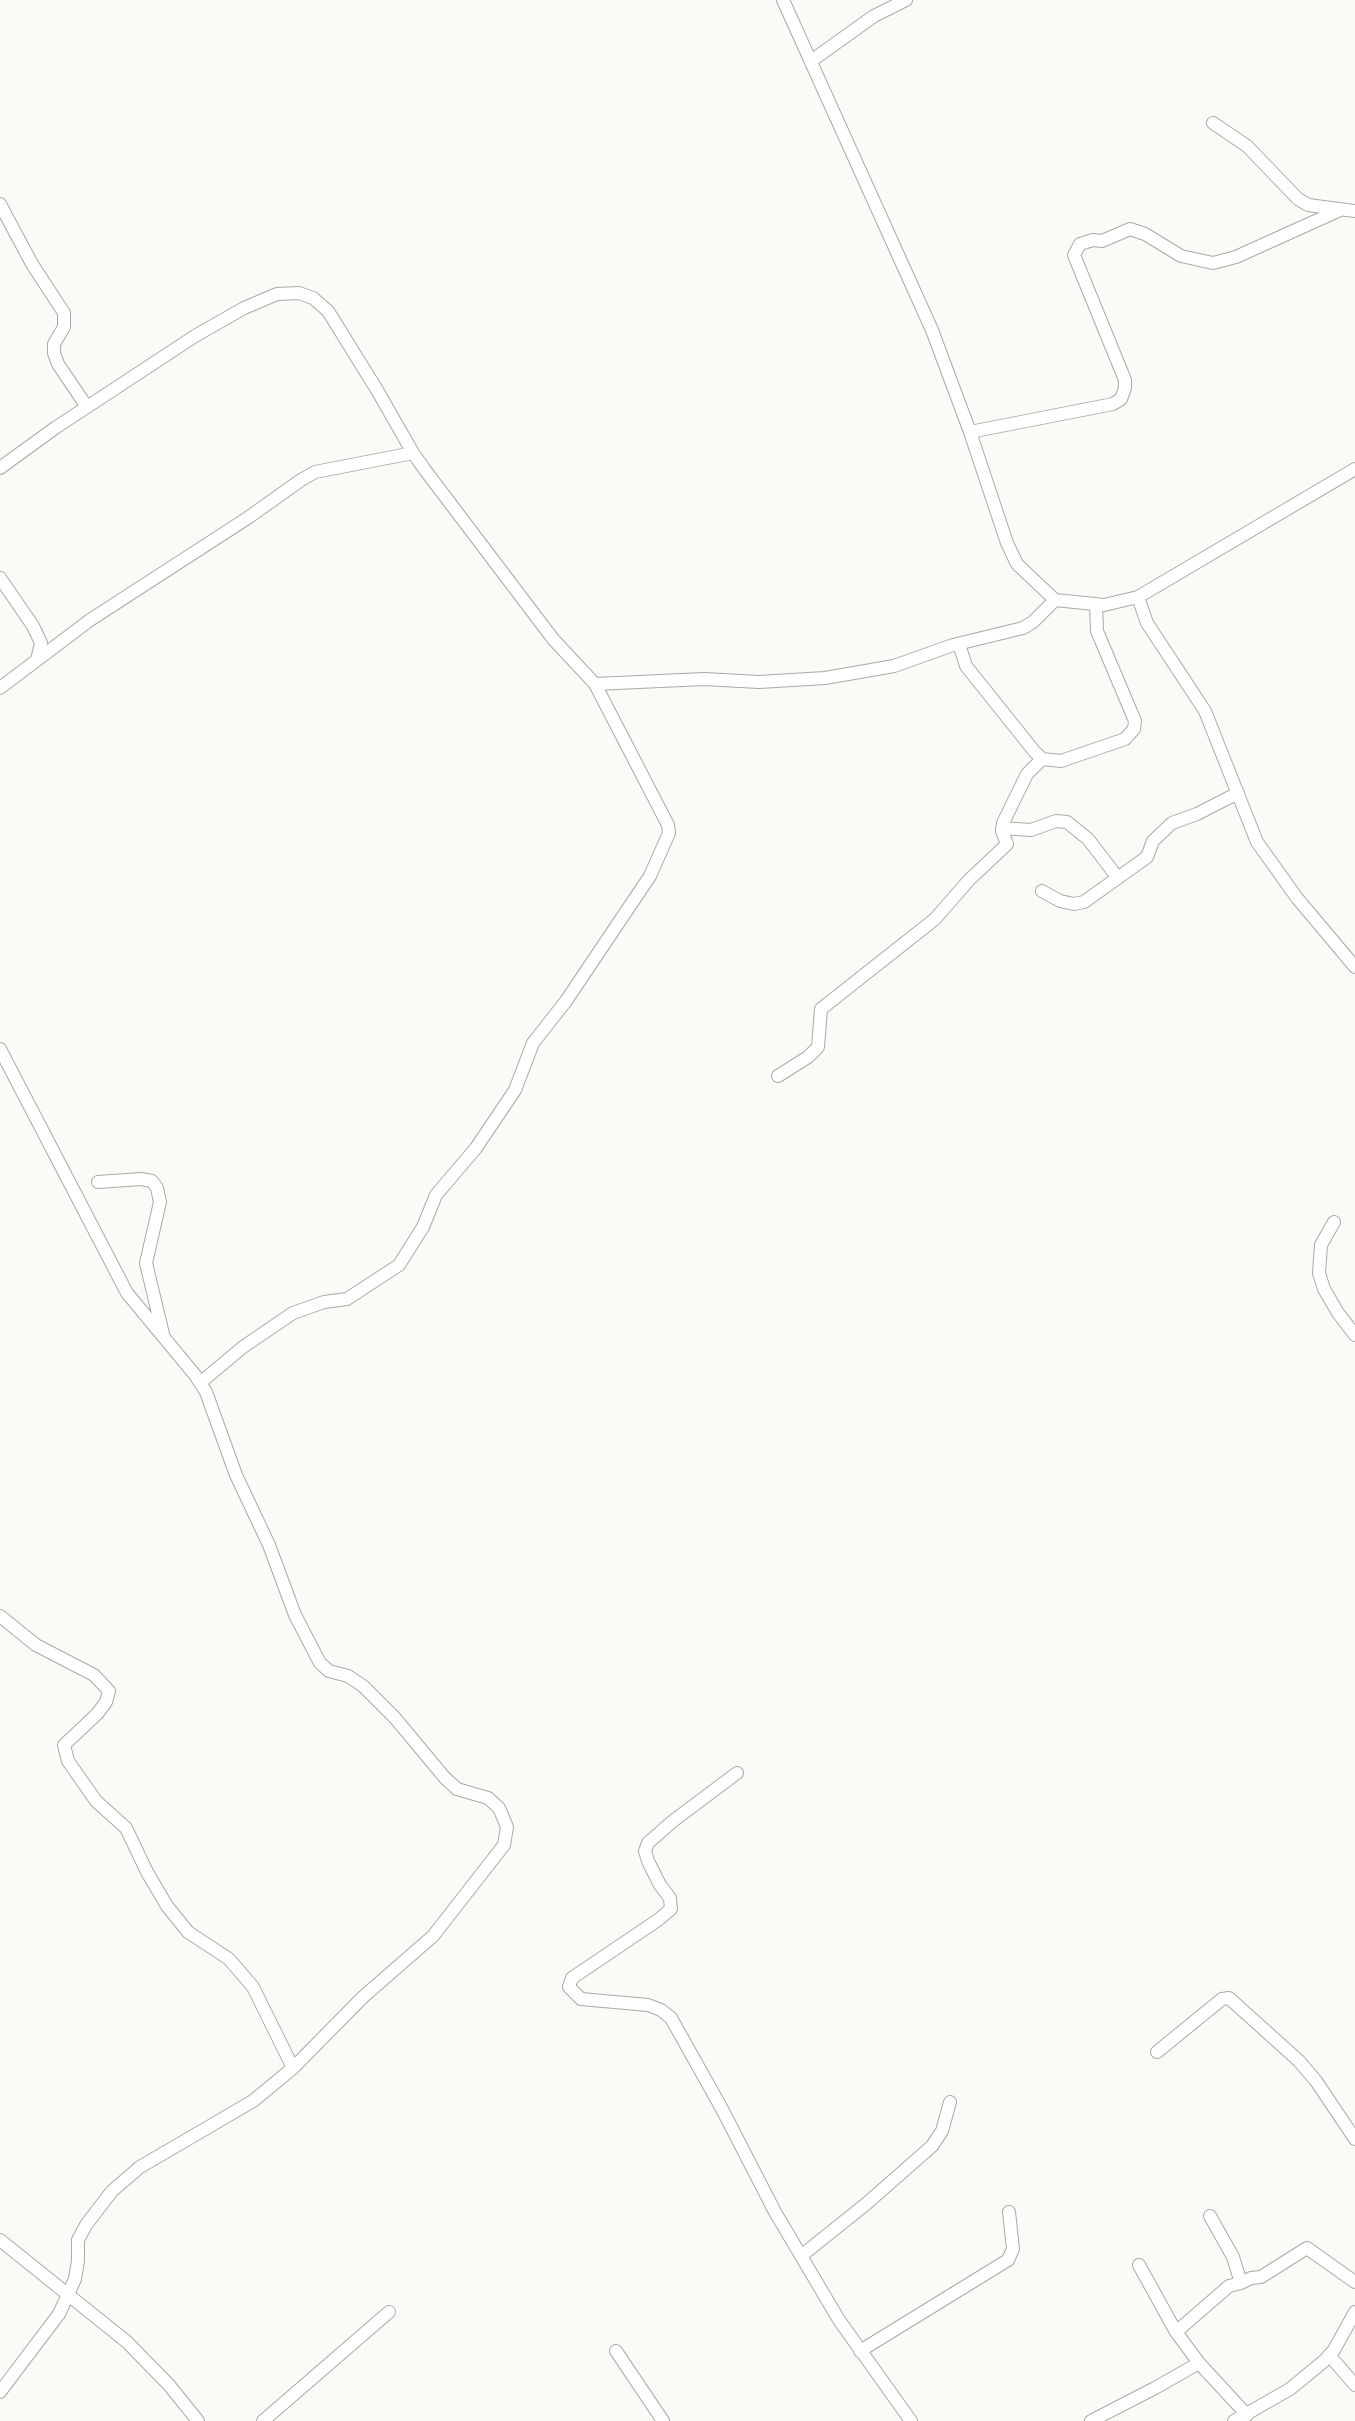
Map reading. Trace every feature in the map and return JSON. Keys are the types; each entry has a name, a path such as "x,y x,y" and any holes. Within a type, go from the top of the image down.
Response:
{"street":[{"path":"783,0 932,330 1007,543 1017,564 1055,600 1104,605 1138,597 1355,469"},
{"path":"811,61 874,16 906,0"},
{"path":"1213,123 1247,146 1298,199 1308,205 1355,211"},
{"path":"0,204 32,264 64,313 64,327 54,344 54,353 58,364 87,407"},
{"path":"970,432 1113,404 1121,399 1125,388 1121,369 1074,255 1080,244 1093,240 1102,241 1130,229 1145,234 1181,256 1213,263 1236,257 1340,210"},
{"path":"0,468 195,336 244,308 277,294 299,293 313,298 328,311 413,453 553,639 595,684 668,825 669,833 650,876 591,960 566,1001 533,1043 515,1090 476,1148 436,1195 423,1227 399,1265 347,1299 324,1302 293,1313 243,1347 200,1383"},
{"path":"0,688 90,620 315,472 413,453"},
{"path":"0,578 33,626 41,643 37,660"},
{"path":"1138,597 1143,617 1205,711 1257,842 1297,898 1355,967"},
{"path":"595,684 704,679 759,682 825,678 894,666 959,644 1023,628 1055,600"},
{"path":"959,644 966,666 1006,718 1042,759 1060,761 1125,739 1134,729 1135,721 1097,631 1096,604"},
{"path":"778,1076 808,1057 818,1047 821,1009 935,919 969,880 1007,844 1002,828 1027,774 1042,759"},
{"path":"1042,891 1060,901 1074,904 1091,898 1147,857 1153,841 1172,824 1238,793"},
{"path":"1002,828 1031,830 1056,821 1067,822 1088,839 1118,878"},
{"path":"0,1049 127,1293 200,1383 216,1416 236,1475 269,1545 295,1615 320,1663 329,1671 348,1676 363,1686 395,1718 444,1778 457,1789 488,1798 499,1808 507,1827 504,1845 433,1936 363,1997 293,2068 253,2101 140,2167 112,2191 78,2240 75,2279 59,2314 0,2392"},
{"path":"98,1182 141,1179 152,1181 159,1194 146,1263 164,1338"},
{"path":"1334,1222 1321,1245 1319,1273 1324,1289 1355,1335"},
{"path":"0,1616 36,1645 94,1675 109,1690 106,1702 97,1714 64,1745 68,1761 96,1801 126,1828 160,1895 188,1932 229,1959 253,1987 293,2068"},
{"path":"737,1773 648,1843 645,1851 648,1861 670,1898 671,1909 572,1978 569,1987 582,1999 648,2005 671,2018 722,2109 775,2213 839,2320 911,2421"},
{"path":"1157,2052 1222,1999 1230,1998 1316,2081 1355,2139"},
{"path":"801,2256 932,2146 942,2131 950,2102"},
{"path":"860,2351 1008,2260 1013,2249 1009,2213"},
{"path":"1210,2216 1233,2258 1241,2283"},
{"path":"0,2240 127,2342 169,2385 198,2421"},
{"path":"1176,2332 1229,2286 1261,2277 1307,2248 1355,2282"},
{"path":"1139,2265 1176,2332 1247,2415"},
{"path":"263,2421 389,2312"},
{"path":"1234,2421 1290,2389 1329,2356 1355,2312"},
{"path":"615,2351 663,2421"},
{"path":"1329,2356 1355,2385"},
{"path":"1091,2421 1199,2362"}]}
